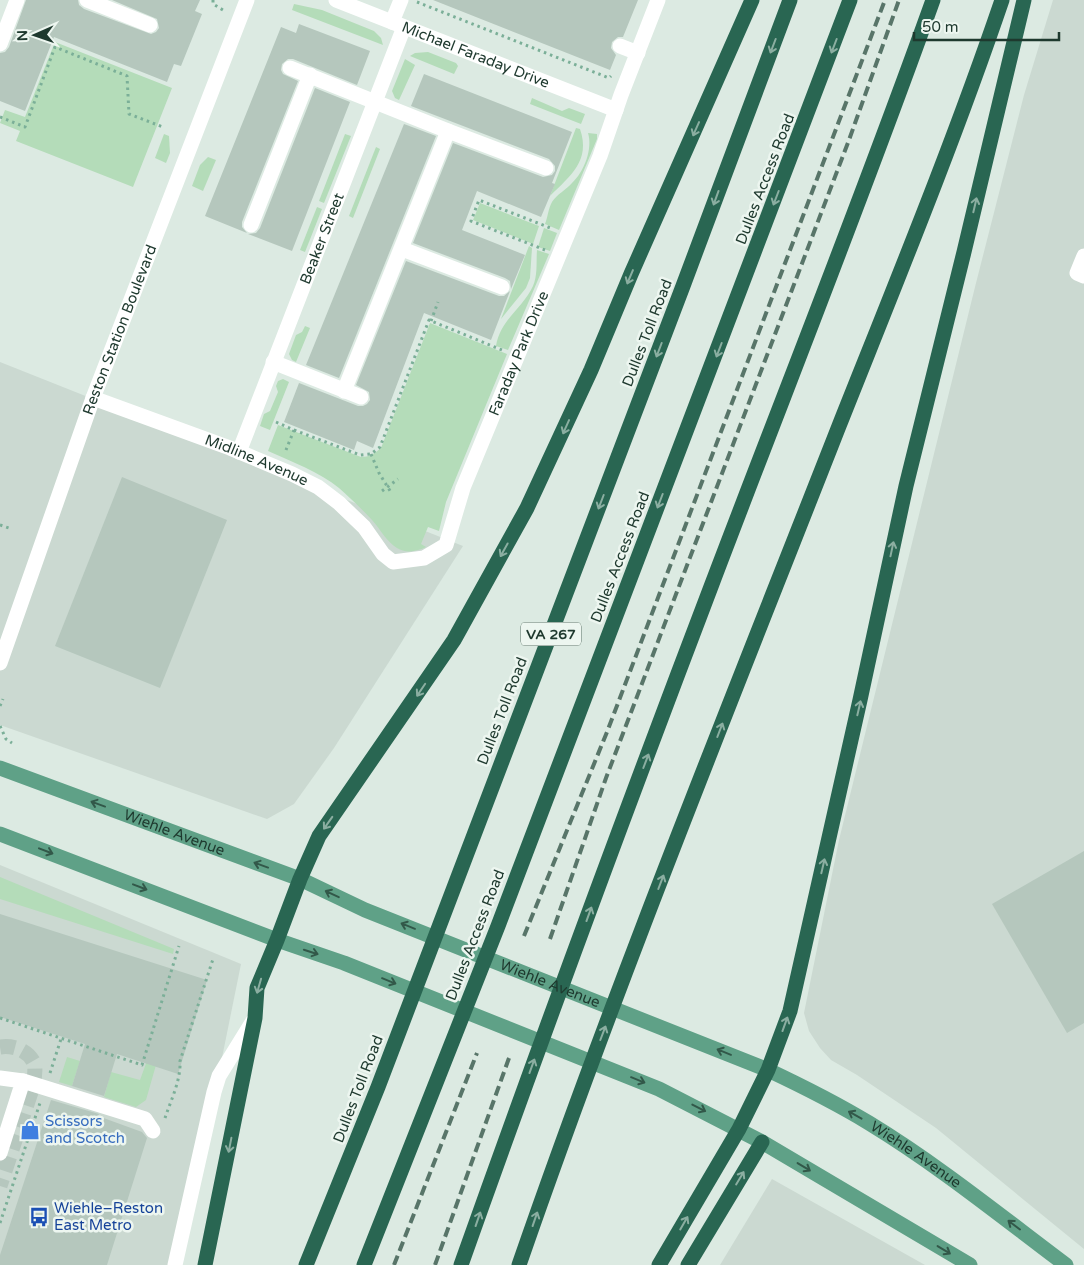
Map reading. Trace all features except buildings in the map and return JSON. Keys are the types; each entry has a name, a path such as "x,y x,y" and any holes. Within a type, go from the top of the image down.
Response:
{"highway":[{"path":"205,1265 255,1018 257,988 300,879 319,836 454,640 527,508 591,370 631,274 752,0"},
{"name":"Dulles Toll Road","path":"306,1265 382,1077 790,0"},
{"name":"Dulles Access Road","path":"364,1265 498,926 850,0"},
{"path":"461,1265 527,1079 625,816 851,224 933,0"},
{"path":"519,1265 565,1131 935,184 1002,0"},
{"path":"659,1265 739,1129 768,1070 790,1011 906,486 1024,0"},
{"path":"688,1265 762,1142"}],"main road":[{"name":"Wiehle Avenue","path":"0,768 300,879 365,910 768,1070 870,1123 962,1186 1066,1265"},
{"path":"0,834 277,940 344,963 660,1089 762,1142 970,1265"}],"street":[{"path":"0,44 17,0"},
{"path":"87,0 150,25"},
{"name":"Reston Station Boulevard","path":"0,664 93,398 247,0"},
{"name":"Michael Faraday Drive","path":"336,0 362,5 398,25 616,110"},
{"name":"Beaker Street","path":"239,452 376,102 398,25 401,0"},
{"name":"Faraday Park Drive","path":"393,562 424,558 446,546 463,488 606,139 616,110 628,49 658,0"},
{"path":"290,68 546,168"},
{"path":"251,225 310,75"},
{"path":"344,390 448,131"},
{"path":"402,249 502,287"},
{"path":"1084,256 1077,273 1084,276"},
{"path":"273,362 361,398"},
{"name":"Midline Avenue","path":"93,398 239,452 318,487 339,503 364,527 383,554 393,562"},
{"path":"175,1265 219,1076 255,1018"},
{"path":"0,1078 23,1080 145,1119 153,1130"},
{"path":"0,1153 23,1080"}],"path":[{"path":"213,0 213,4 223,10"},
{"path":"412,0 609,78 615,72 628,49"},
{"path":"0,117 26,127 55,47 127,76 129,114 163,127"},
{"path":"559,255 471,221 480,200 568,234"},
{"path":"276,422 360,455 371,454 380,447 429,320 431,321 438,302"},
{"path":"431,321 518,356"},
{"path":"286,450 294,430"},
{"path":"371,454 392,494"},
{"path":"382,491 398,480"},
{"path":"0,525 9,528"},
{"path":"0,706 2,699"},
{"path":"0,726 6,739 12,743"},
{"path":"0,1018 142,1065 180,946"},
{"path":"165,1118 178,1078 180,1061 212,959"},
{"path":"0,1223 1,1215 46,1088 61,1039"}],"shaded area":[{"path":"1053,0 1084,0 1084,1249 936,1128 857,1075 831,1060 820,1048 809,1031 804,1013 839,840 975,287 1024,95"},
{"path":"0,362 463,546 334,748 294,804 267,819 0,725"},
{"path":"0,865 241,964 180,1265 0,1265"},
{"path":"772,1179 925,1265 720,1265"}],"green space":[{"path":"294,4 322,10 374,31 381,38 383,45 292,10"},
{"path":"55,42 172,88 133,187 16,141 20,131 0,123 5,110 25,117"},
{"path":"428,52 456,63 458,66 454,74 410,56 415,53"},
{"path":"405,59 415,65 399,100 395,98 392,91"},
{"path":"532,98 562,111 569,108 585,114 581,124 530,104"},
{"path":"576,128 580,129 583,140 581,159 577,167 550,196"},
{"path":"588,133 597,134 597,139 559,230 545,224 550,207 554,199 570,185 584,167 589,146"},
{"path":"164,134 169,136 170,153 166,163 155,158"},
{"path":"345,134 351,136 324,203 319,201"},
{"path":"376,147 380,149 353,218 349,216"},
{"path":"208,157 216,160 203,191 192,186 200,165"},
{"path":"480,203 539,226 533,244 473,220"},
{"path":"317,207 322,209 305,252 300,250"},
{"path":"544,228 557,233 550,251 538,247"},
{"path":"529,246 532,248 530,278 526,288 501,319"},
{"path":"537,250 549,254 508,350 496,346 502,329 529,294 535,282"},
{"path":"430,323 507,354 446,502 439,531 428,527 421,544 426,547 416,551 408,551 401,550 393,545 364,512 331,482 305,467 268,451 278,425 361,457 369,456 381,448"},
{"path":"305,326 310,328 296,362 292,360 289,354 296,335 302,332"},
{"path":"283,379 289,382 270,430 260,426 264,414 270,411 278,392 276,386 278,381"},
{"path":"0,877 174,949 173,954 0,899"},
{"path":"67,1057 80,1061 72,1086 59,1082"},
{"path":"148,1058 158,1058 146,1100 136,1107 104,1097 111,1072 140,1080"}],"tunnel":[{"path":"0,1047 20,1049 31,1058 35,1070 34,1083 0,1186"}],"railway":[{"path":"524,936 607,732 885,0"},
{"path":"550,939 606,778 849,140 899,0"},
{"path":"394,1265 477,1053"},
{"path":"435,1265 509,1058"}],"place":[{"name":"Scissors and Scotch","path":"30,1130"},
{"name":"Wiehle–Reston East Metro","path":"39,1217"}]}
